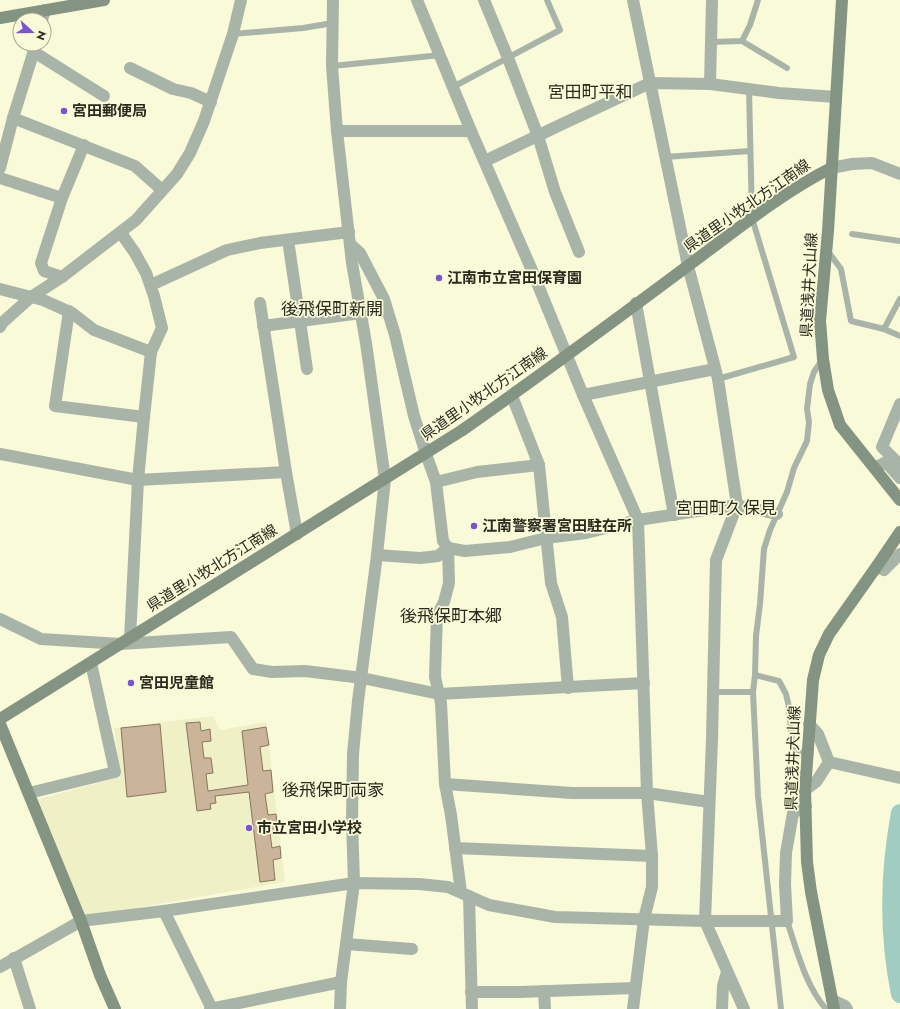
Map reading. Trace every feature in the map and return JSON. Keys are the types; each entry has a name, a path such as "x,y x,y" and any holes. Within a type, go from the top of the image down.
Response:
{"main road":[{"path":"52,13 104,0"},
{"name":"県道里小牧北方江南線","path":"0,719 426,454 512,396 752,218 808,180 831,168 842,0"},
{"path":"0,18 12,17"},
{"name":"県道浅井犬山線","path":"831,168 820,320 823,359 828,390 840,425 900,500"},
{"name":"県道浅井犬山線","path":"830,1006 807,862 805,790 806,759 813,680 819,656 828,634 900,532"},
{"path":"0,724 81,921 100,975 115,1009"}],"street":[{"path":"0,327 2,323 31,297 62,277 136,220 177,174 190,154 211,102 233,34 241,0"},
{"path":"334,0 332,66 337,131 352,264 361,313 385,479 353,754 352,821 354,883 341,982 340,1009"},
{"path":"417,0 583,394 638,520 647,793 652,856 652,887 644,919 633,1009"},
{"path":"484,0 538,136 555,192 579,252"},
{"path":"633,0 688,266 716,374 737,505 716,560 705,921 744,1009"},
{"path":"710,84 712,0"},
{"path":"0,168 13,118 34,52"},
{"path":"41,52 104,96"},
{"path":"130,68 173,89 191,93 211,102"},
{"path":"485,161 650,83 710,84 779,93 836,97"},
{"path":"13,118 135,166 162,190"},
{"path":"337,131 471,130"},
{"path":"62,277 44,271 41,263 62,198 84,145"},
{"path":"831,168 852,164 872,163 900,174"},
{"path":"0,178 62,198"},
{"path":"120,233 135,253 146,273 151,285 162,328 151,352 138,480 125,641"},
{"path":"151,285 227,250 260,243 288,240 350,238"},
{"path":"350,238 360,253 384,299 395,335 414,416 436,482 443,541 448,548 448,583 444,602 437,615 435,677 441,703 445,784 455,848 465,894 472,1009"},
{"path":"288,240 307,369"},
{"path":"0,288 43,300 72,313 94,330 151,352"},
{"path":"260,303 297,534"},
{"path":"636,303 674,515"},
{"path":"68,311 55,406 144,417"},
{"path":"263,326 361,313"},
{"path":"583,394 651,382 716,374"},
{"path":"512,396 538,465 551,583 562,617 568,688"},
{"path":"900,404 882,447 900,465"},
{"path":"0,454 138,480 286,472"},
{"path":"875,468 886,462 900,478"},
{"path":"436,482 477,472 538,465"},
{"path":"377,556 420,558 438,556 448,548 465,551 510,547 546,538 586,533 638,520 737,505 778,514"},
{"path":"877,566 884,570 900,554"},
{"path":"0,619 41,639 125,641 231,637 253,669 272,672 305,671 362,678 439,694 644,683"},
{"path":"29,793 116,772 91,663"},
{"path":"809,724 818,734 829,762"},
{"path":"829,762 896,777"},
{"path":"805,790 816,782 829,762"},
{"path":"445,784 572,793 647,793 709,802"},
{"path":"0,967 81,921 164,912 354,883 448,887 488,905 555,917 705,921 787,921 785,884 786,853 793,814 806,806"},
{"path":"455,848 652,856"},
{"path":"164,912 211,1009 341,982"},
{"path":"346,944 412,949"},
{"path":"14,958 30,1009"},
{"path":"722,1009 723,986 727,972"},
{"path":"471,992 635,988"},
{"path":"544,991 545,1009"},
{"path":"830,1006 845,1006 846,1009"}],"lane":[{"path":"453,87 560,30 547,0"},
{"path":"742,41 750,25 758,0"},
{"path":"233,34 303,28 333,23"},
{"path":"711,42 742,41 787,68"},
{"path":"332,66 441,55"},
{"path":"716,374 794,357 752,218 749,89"},
{"path":"665,157 750,151"},
{"path":"852,234 900,241"},
{"path":"826,248 841,269 851,321 884,329 900,336"},
{"path":"884,329 900,298"},
{"path":"781,1009 758,796 753,692 756,636 764,549 787,492 794,468 807,441 809,422 807,409 810,384 814,372 823,359"},
{"path":"755,675 779,681 786,694 789,707 792,743 806,759"},
{"path":"713,692 753,692"},
{"path":"787,921 808,980 821,1003 830,1006"}],"shaded area":[{"path":"213,716 220,730 266,722 285,882 84,917 35,800 120,777 114,728"}],"building":[{"path":"200,722 201,731 210,729 211,741 202,742 204,758 211,758 213,773 206,774 208,791 248,785 242,731 266,727 269,745 260,747 263,771 271,770 273,792 265,794 268,815 276,814 278,831 270,833 272,848 280,846 281,858 273,860 275,880 260,882 249,792 215,796 216,803 210,804 211,809 197,811 186,723"},
{"path":"160,724 166,792 127,797 121,728"}],"waterway":[{"path":"900,813 896,835 891,904 893,949 900,994"}],"place":[{"name":"宮田郵便局","path":"64,111"},
{"name":"江南市立宮田保育園","path":"439,278"},
{"name":"江南警察署宮田駐在所","path":"474,526"},
{"name":"宮田児童館","path":"131,683"},
{"name":"市立宮田小学校","path":"249,828"}],"district":[{"name":"宮田町平和","path":"590,92"},
{"name":"後飛保町新開","path":"332,309"},
{"name":"宮田町久保見","path":"726,508"},
{"name":"後飛保町本郷","path":"451,616"},
{"name":"後飛保町両家","path":"333,790"}]}
